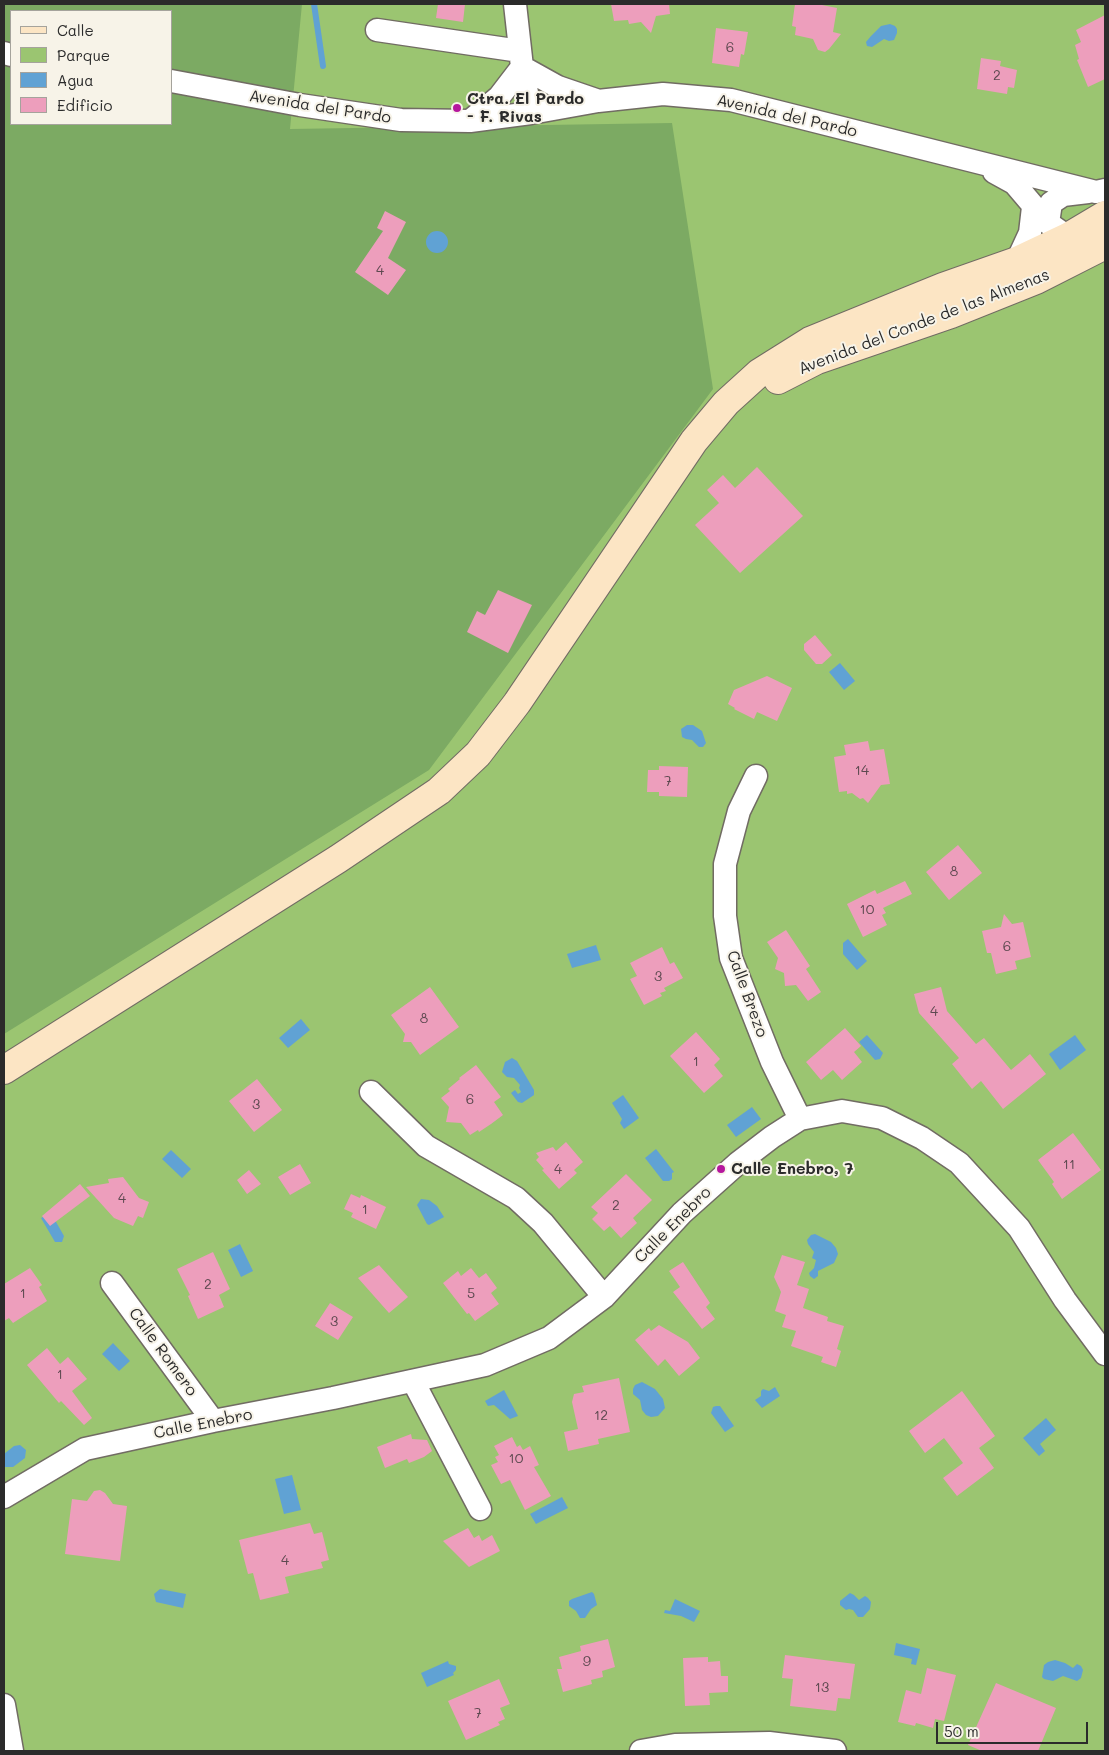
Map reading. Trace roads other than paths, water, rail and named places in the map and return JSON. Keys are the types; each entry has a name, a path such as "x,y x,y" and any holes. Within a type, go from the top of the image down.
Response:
{"main road":[{"name":"Avenida del Conde de las Almenas","path":"694,441 726,403 759,373 810,341 943,287 1017,261 1049,222 1102,199"},
{"name":"Avenida del Conde de las Almenas","path":"694,441 764,388 818,360 951,314 1036,280 1105,245"},
{"path":"4,1070 338,860 439,791 478,754 517,703 694,441"}],"street":[{"path":"515,4 521,59 531,113"},
{"path":"377,30 521,59"},
{"path":"470,121 499,97 521,59"},
{"name":"Avenida del Pardo","path":"521,59 558,87 598,101"},
{"name":"Avenida del Pardo","path":"172,81 300,105 401,120 470,121 531,113 598,101 663,94 731,100 973,161"},
{"path":"973,161 1102,199"},
{"path":"973,161 1014,183 1049,222 1098,236 1105,232"},
{"path":"1049,222 1051,202 1063,195 1102,199"},
{"path":"1017,261 1030,233 1049,222"},
{"name":"Calle Brezo","path":"756,776 739,811 725,864 725,916 731,958 772,1062 800,1119"},
{"path":"371,1092 426,1146 516,1198 543,1223 604,1297"},
{"name":"Calle Enebro","path":"4,1497 85,1449 485,1365 549,1338 604,1297 682,1213 738,1163 772,1137 800,1119 842,1111 882,1118 922,1138 959,1163 1019,1228 1065,1300 1105,1354"},
{"name":"Calle Romero","path":"112,1283 213,1421"},
{"path":"413,1381 480,1509"},
{"path":"4,1705 12,1751"},
{"path":"641,1751 675,1745 769,1743 835,1751"}],"water":[{"path":"890,24 897,29 894,40 884,39 872,47 867,46 866,42 881,26"},
{"path":"433,231 441,231 448,238 448,246 441,253 433,253 426,246 426,238"},
{"path":"840,663 855,681 844,690 829,672"},
{"path":"687,725 693,725 702,731 706,743 703,747 699,747 692,740 682,737 681,729"},
{"path":"848,939 867,961 857,970 843,954 843,943"},
{"path":"596,945 601,960 572,968 567,954"},
{"path":"301,1019 310,1030 288,1048 279,1038"},
{"path":"867,1035 883,1053 880,1059 875,1060 859,1042"},
{"path":"1075,1035 1086,1050 1060,1070 1049,1054"},
{"path":"512,1058 517,1061 534,1090 534,1095 522,1103 518,1102 511,1093 515,1090 518,1094 521,1092 520,1085 514,1078 507,1077 502,1072 505,1062"},
{"path":"623,1095 639,1118 624,1129 620,1123 622,1119 612,1103"},
{"path":"752,1107 761,1119 736,1137 727,1125"},
{"path":"656,1149 674,1172 672,1173 672,1179 669,1181 663,1181 645,1158"},
{"path":"171,1150 191,1169 182,1178 162,1159"},
{"path":"421,1199 429,1200 437,1206 444,1217 429,1225 427,1224 417,1205"},
{"path":"51,1213 64,1236 62,1242 55,1242 41,1218"},
{"path":"815,1234 831,1242 838,1254 834,1263 818,1271 818,1276 814,1279 809,1273 814,1268 816,1260 812,1258 814,1252 807,1240 811,1235"},
{"path":"240,1244 253,1271 241,1277 228,1250"},
{"path":"113,1343 130,1361 119,1371 102,1354"},
{"path":"642,1382 655,1389 663,1399 665,1408 658,1416 651,1417 646,1415 642,1410 640,1400 633,1394 635,1385"},
{"path":"775,1387 780,1396 762,1408 755,1400 761,1396 763,1389 769,1391"},
{"path":"504,1390 518,1416 510,1419 494,1405 488,1406 485,1401"},
{"path":"720,1406 734,1426 725,1432 711,1413 713,1407"},
{"path":"1046,1418 1056,1430 1040,1444 1045,1451 1039,1456 1023,1438"},
{"path":"20,1445 26,1450 25,1458 13,1467 4,1467 4,1454 14,1446"},
{"path":"292,1475 301,1510 284,1514 275,1479"},
{"path":"562,1497 568,1508 536,1524 530,1514"},
{"path":"160,1589 186,1594 183,1608 156,1602 154,1594"},
{"path":"592,1592 597,1605 591,1609 585,1618 580,1618 576,1611 569,1606 569,1601"},
{"path":"850,1593 859,1600 865,1596 871,1602 870,1609 863,1617 858,1617 853,1610 846,1610 840,1605 840,1601"},
{"path":"675,1599 700,1611 694,1622 681,1616 664,1613 665,1610 670,1611"},
{"path":"896,1643 920,1649 916,1665 911,1664 912,1659 894,1655"},
{"path":"1055,1660 1073,1668 1077,1664 1081,1666 1083,1670 1081,1678 1077,1681 1063,1676 1053,1681 1044,1679 1042,1677 1044,1665"},
{"path":"448,1661 449,1664 456,1666 454,1675 427,1687 421,1673"}],"waterway":[{"path":"314,4 323,66"}],"place":[{"name":"Ctra. El Pardo - F. Rivas","path":"457,108"},
{"name":"Calle Enebro, 7","path":"721,1169"}]}
